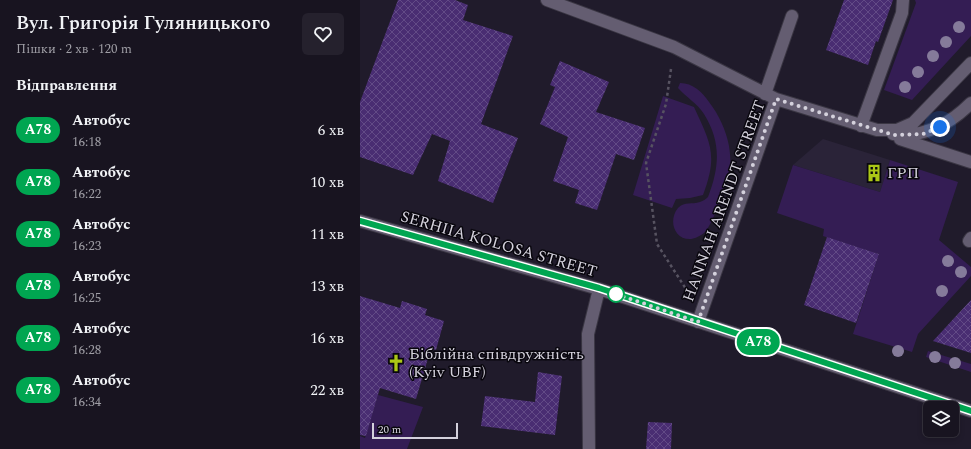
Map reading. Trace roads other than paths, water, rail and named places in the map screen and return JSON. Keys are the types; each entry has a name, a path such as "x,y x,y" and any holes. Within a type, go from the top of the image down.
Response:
{"street":[{"path":"547,0 674,47 770,96 792,16"},
{"path":"865,127 902,14 903,0"},
{"name":"HANNAH ARENDT STREET","path":"698,322 770,96 865,127 890,131 908,127 971,63"},
{"path":"865,127 894,135 923,134 954,119 971,103"},
{"path":"865,127 971,162"},
{"name":"SERHIIA KOLOSA STREET","path":"360,221 599,288 698,322 971,411"},
{"path":"589,449 588,334 599,288"}],"place":[{"name":"ГРП","path":"874,173"},
{"name":"Біблійна співдружність (Kyiv UBF)","path":"396,363"}]}
